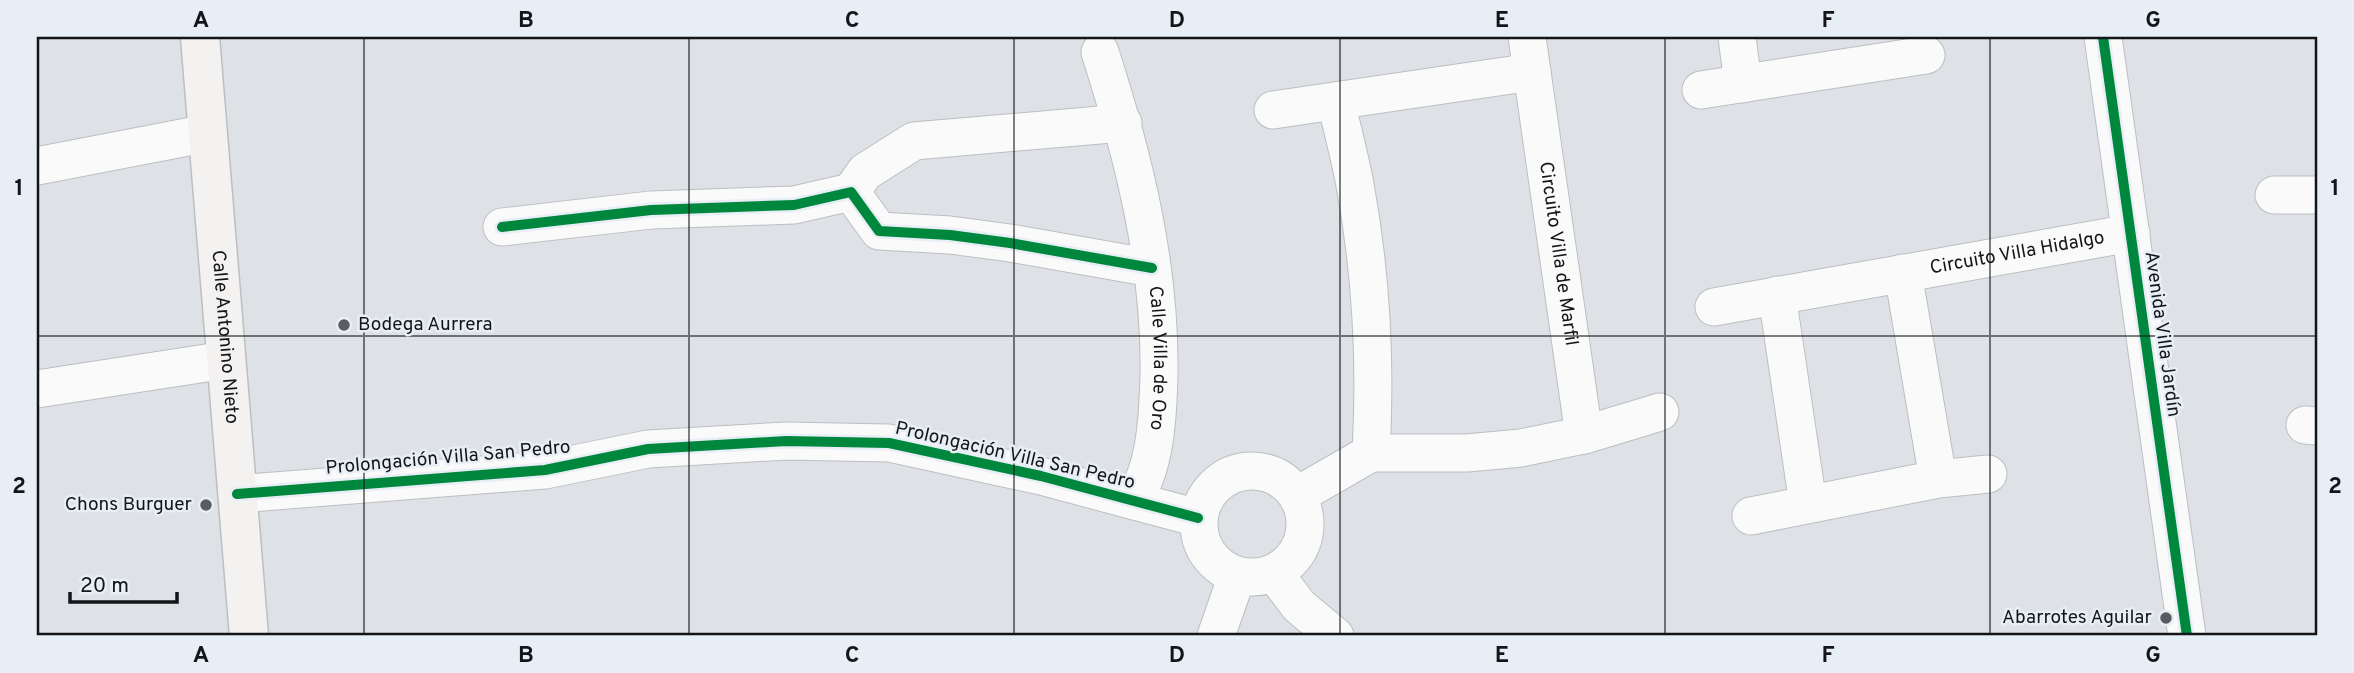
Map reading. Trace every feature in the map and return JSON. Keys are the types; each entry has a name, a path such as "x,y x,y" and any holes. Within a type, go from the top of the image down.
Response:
{"main road":[{"name":"Calle Antonino Nieto","path":"200,37 249,636"}],"street":[{"name":"Circuito Villa de Marfil","path":"1527,37 1584,435"},
{"path":"1737,37 1743,84"},
{"name":"Avenida Villa Jardín","path":"2103,37 2187,636"},
{"path":"1701,90 1743,84 1858,51 1926,55"},
{"name":"Calle Villa de Oro","path":"1100,52 1123,123 1143,206 1159,348 1158,402 1151,460 1135,501"},
{"path":"1273,110 1532,72"},
{"path":"1336,101 1355,184 1366,268 1373,404 1371,453"},
{"path":"502,227 650,210 794,205 851,191 865,172 914,141 1123,123"},
{"path":"37,166 208,133"},
{"path":"851,191 880,231 950,235 1010,243 1152,268"},
{"path":"2274,195 2317,195"},
{"name":"Circuito Villa Hidalgo","path":"1714,307 2131,233"},
{"name":"Circuito Villa Hidalgo","path":"1903,273 1938,479"},
{"path":"1777,295 1808,504"},
{"path":"37,389 226,360"},
{"path":"1298,495 1371,453 1467,453 1521,448 1584,435 1660,412"},
{"name":"Prolongación Villa San Pedro","path":"237,494 518,473 649,449 786,441 889,443 1041,476 1198,518"},
{"path":"1249,470 1269,472 1285,481 1298,495 1305,513 1306,531 1300,548 1289,563 1274,573 1256,578 1237,576 1220,567 1208,554 1200,537 1198,518 1203,500 1214,484 1231,474 1249,470"},
{"path":"1751,516 1938,479 1988,474"},
{"path":"1274,573 1299,606 1335,636"},
{"path":"1216,636 1237,576"}],"cycle path":[{"path":"2103,37 2187,636"},
{"path":"502,227 651,210 794,205 851,192 879,231 950,235 1010,243 1152,268"},
{"path":"237,494 545,470 648,449 786,441 889,443 1041,476 1198,518"}],"place":[{"name":"Bodega Aurrera","path":"344,325"},
{"name":"Chons Burguer","path":"206,505"},
{"name":"Abarrotes Aguilar","path":"2166,618"}]}
